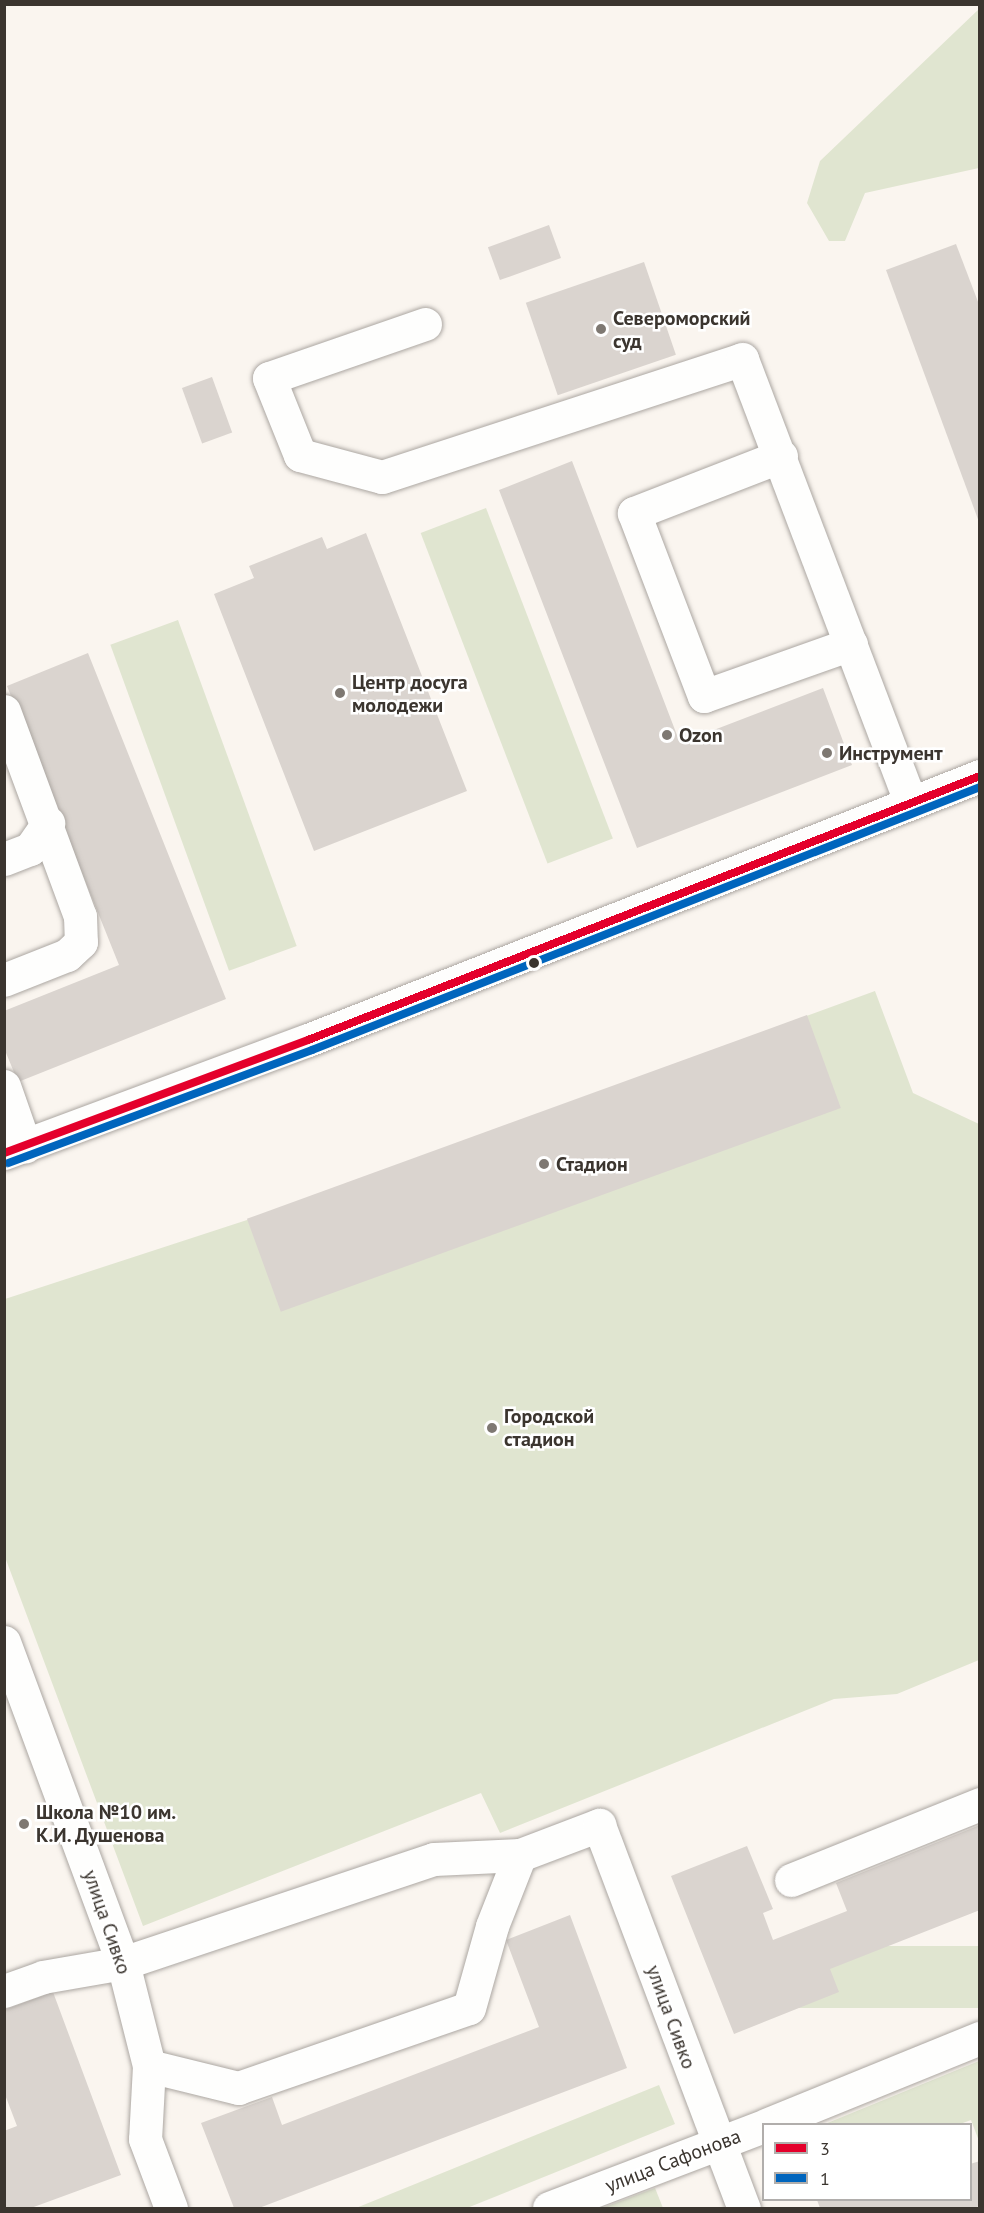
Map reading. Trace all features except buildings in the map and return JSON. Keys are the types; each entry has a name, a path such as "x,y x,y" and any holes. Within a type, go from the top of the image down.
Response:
{"street":[{"path":"425,324 269,378 300,455 382,477 742,359 781,456 911,803"},
{"path":"781,456 634,513 704,696 851,644"},
{"path":"4,711 48,823 80,916 81,942 67,955 4,980"},
{"path":"4,1086 15,1150 980,776"},
{"path":"4,859 30,849 48,823"},
{"name":"улица Сивко","path":"4,1642 123,1963 149,2066 145,2139 171,2208"},
{"path":"791,1880 980,1804"},
{"name":"улица Сивко","path":"520,1855 599,1825 718,2145 744,2208"},
{"path":"4,1991 43,1977 123,1963 434,1859 520,1855 492,1926 469,2008 238,2088 149,2066"},
{"path":"770,2123 980,2038"},
{"name":"улица Сафонова","path":"549,2208 762,2127"}],"green space":[{"path":"979,9 979,168 865,193 845,241 829,241 807,203 820,161"},
{"path":"486,508 613,838 548,864 421,533"},
{"path":"178,620 297,946 229,971 110,645"},
{"name":"Городской стадион","path":"875,991 913,1093 979,1124 979,1660 897,1694 834,1699 500,1833 481,1793 143,1926 5,1557 5,1299 247,1220"},
{"path":"745,1946 979,1946 979,2008 745,2008"},
{"path":"979,2061 979,2141 971,2120 963,2123 827,2123"},
{"path":"659,2085 675,2124 467,2208 356,2208"},
{"path":"655,2188 663,2208 602,2208"}],"transit line":[{"name":"3","path":"4,1153 308,1040 980,776"},
{"name":"1","path":"8,1163 312,1050 980,787"}],"place":[{"name":"Североморский суд","path":"601,329"},
{"name":"Центр досуга молодежи","path":"340,693"},
{"name":"Ozon","path":"667,735"},
{"name":"Инструмент","path":"827,753"},
{"name":"Стадион","path":"544,1164"},
{"name":"Городской стадион","path":"492,1428"},
{"name":"Школа №10 им. К.И. Душенова","path":"24,1824"}]}
